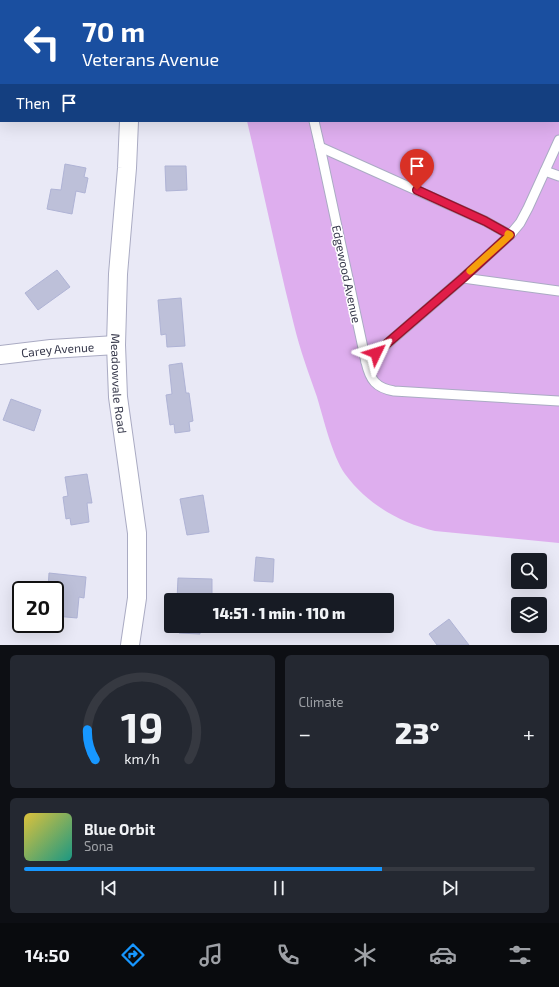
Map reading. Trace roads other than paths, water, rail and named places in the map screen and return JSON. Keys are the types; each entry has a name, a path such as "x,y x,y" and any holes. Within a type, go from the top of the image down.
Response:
{"street":[{"name":"Meadowvale Road","path":"129,122 127,168 118,274 116,345 119,404 138,533 137,598 130,645"},
{"name":"Carey Avenue","path":"0,355 51,349 116,345"}],"lane":[{"name":"Edgewood Avenue","path":"314,122 368,372 372,380 381,388 388,390 559,401"},
{"path":"366,362 463,278 520,224 559,140"},
{"path":"320,147 485,221 510,235"},
{"path":"545,171 559,176"},
{"path":"463,278 559,291"}]}
